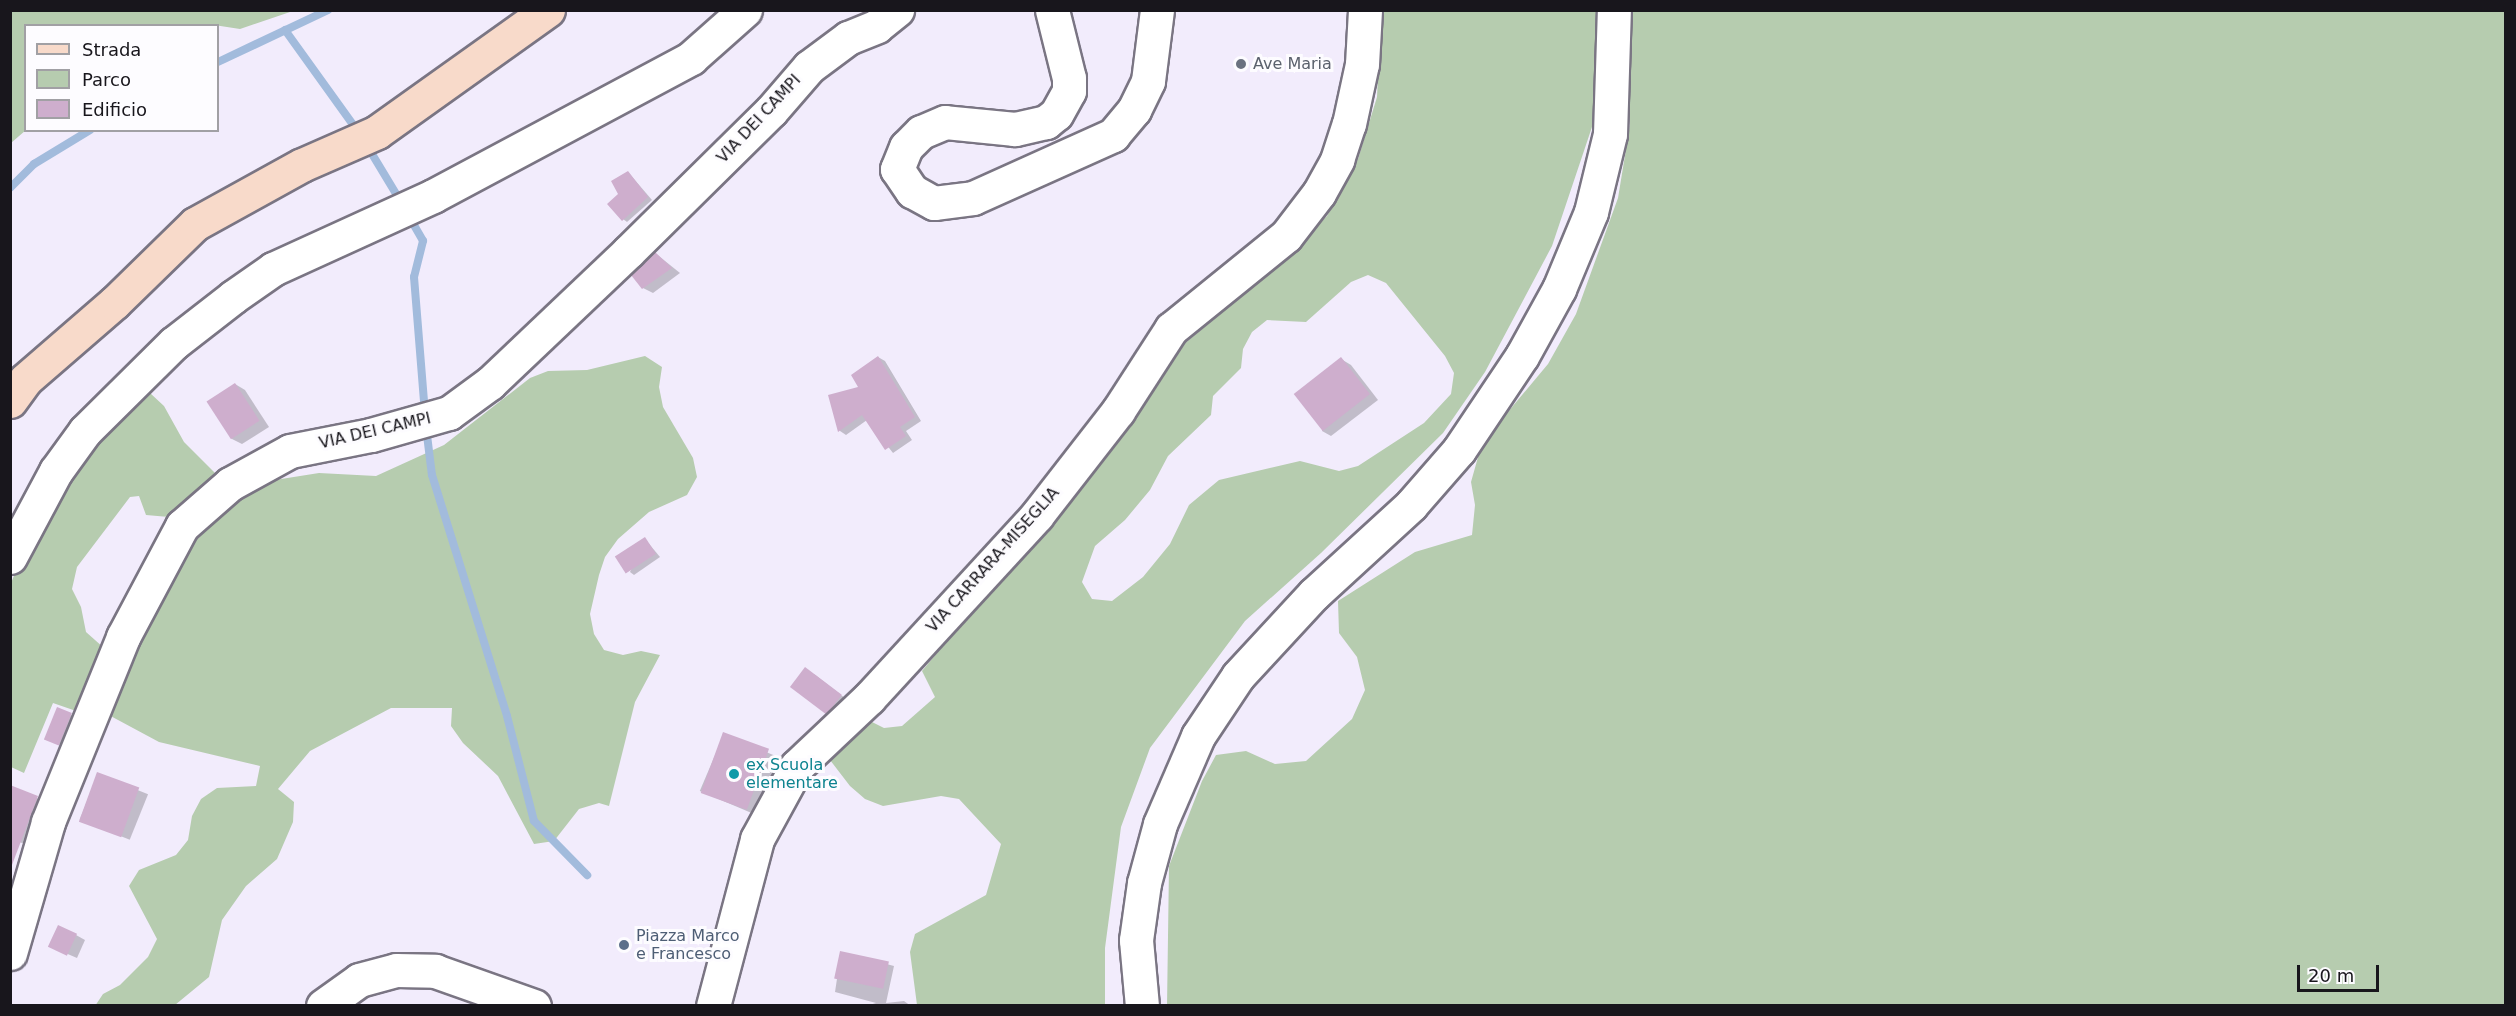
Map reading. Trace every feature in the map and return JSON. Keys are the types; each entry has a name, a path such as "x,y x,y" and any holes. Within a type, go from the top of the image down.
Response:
{"main road":[{"path":"10,401 25,380 114,303 195,224 302,165 376,132 548,10"}],"street":[{"path":"10,556 56,471 85,431 174,344 273,270 373,226 433,196 691,58 745,10"},
{"name":"VIA DEI CAMPI","path":"10,953 48,822 123,637 182,526 230,484 290,451 371,435 449,413 490,383 628,252 771,111 809,66 848,38 877,26 897,10"},
{"path":"1052,10 1069,78 1069,91 1056,114 1046,122 1015,129 945,122 921,132 906,147 897,169 912,191 934,203 973,198 1113,135 1134,110 1148,81 1157,10"},
{"name":"VIA CARRARA-MISEGLIA","path":"712,1005 757,839 797,766 869,698 1037,515 1118,411 1171,329 1286,236 1319,193 1337,160 1348,124 1362,64 1365,10"},
{"path":"1142,1005 1136,940 1143,883 1160,824 1198,736 1217,703 1314,594 1411,505 1459,450 1522,356 1558,289 1591,212 1610,134 1614,10"},
{"path":"323,1005 359,980 396,970 435,971 534,1005"}],"green space":[{"path":"11,10 293,10 240,29 219,24 24,24 24,132 11,143"},
{"path":"1381,11 1596,11 1593,124 1552,246 1485,372 1443,433 1321,553 1245,621 1150,748 1121,827 1105,948 1105,1005 917,1005 910,952 915,934 986,895 1001,844 959,799 941,796 883,806 865,799 850,786 830,760 868,720 884,728 902,726 935,697 922,671 1055,511 1184,344 1269,273 1327,216 1358,159 1377,97","holes":["1368,275 1386,283 1445,356 1454,373 1451,394 1424,423 1358,466 1339,471 1300,461 1219,480 1189,505 1170,544 1143,577 1112,601 1092,599 1082,582 1095,546 1125,520 1150,490 1168,456 1211,415 1213,396 1241,368 1243,349 1252,332 1267,320 1306,322 1351,282"]},
{"path":"1626,11 2505,11 2505,1005 1167,1006 1169,866 1202,781 1216,755 1246,751 1275,764 1306,761 1352,719 1365,690 1357,657 1339,633 1338,601 1415,552 1472,535 1475,505 1471,482 1482,443 1548,364 1576,314 1618,198 1630,125"},
{"path":"645,356 662,367 659,387 663,407 693,458 697,477 687,495 649,512 618,539 605,557 599,575 590,614 594,634 604,650 623,655 641,651 660,655 635,702 609,806 599,803 579,809 554,841 534,844 498,776 463,743 451,726 452,708 391,708 310,751 278,789 294,802 293,822 277,859 246,886 222,920 209,977 175,1005 95,1006 103,994 120,985 148,957 157,939 129,886 139,870 176,855 188,840 192,816 201,799 217,788 256,786 260,766 159,742 105,713 168,577 199,532 256,483 319,473 376,476 444,445 530,378 548,371 587,370"},
{"path":"150,393 164,406 184,442 215,473 169,517 146,515 139,496 130,497 77,567 72,589 81,607 86,632 104,648 79,712 53,703 24,773 11,767 11,583 33,529 128,399"}],"building":[{"path":"628,171 648,197 622,221 607,204 618,194 611,181"},
{"path":"655,252 672,268 642,289 631,275"},
{"path":"878,356 915,417 900,427 906,436 885,450 862,415 838,432 828,395 858,387 851,375"},
{"path":"1341,357 1370,394 1323,431 1294,394"},
{"path":"235,383 260,421 231,439 206,402"},
{"path":"645,537 656,554 626,573 615,557"},
{"path":"805,667 842,695 827,715 790,687"},
{"path":"57,707 72,713 59,745 44,739"},
{"name":"ex Scuola elementare","path":"723,732 769,749 747,810 701,793"},
{"path":"97,772 139,787 121,837 79,822"},
{"path":"10,785 38,796 12,865 10,865"},
{"path":"58,925 77,934 67,956 48,947"},
{"path":"840,951 889,961 883,989 834,978"}],"waterway":[{"path":"219,62 328,10"},
{"path":"285,30 359,133"},
{"path":"10,188 34,164 87,132"},
{"path":"366,144 401,202"},
{"path":"407,213 423,241 414,277 425,414"},
{"path":"426,427 432,475 507,716 534,821 587,875"}],"place":[{"name":"Ave Maria","path":"1241,64"},
{"name":"ex Scuola elementare","path":"734,774"},
{"name":"Piazza Marco e Francesco","path":"624,945"}]}
